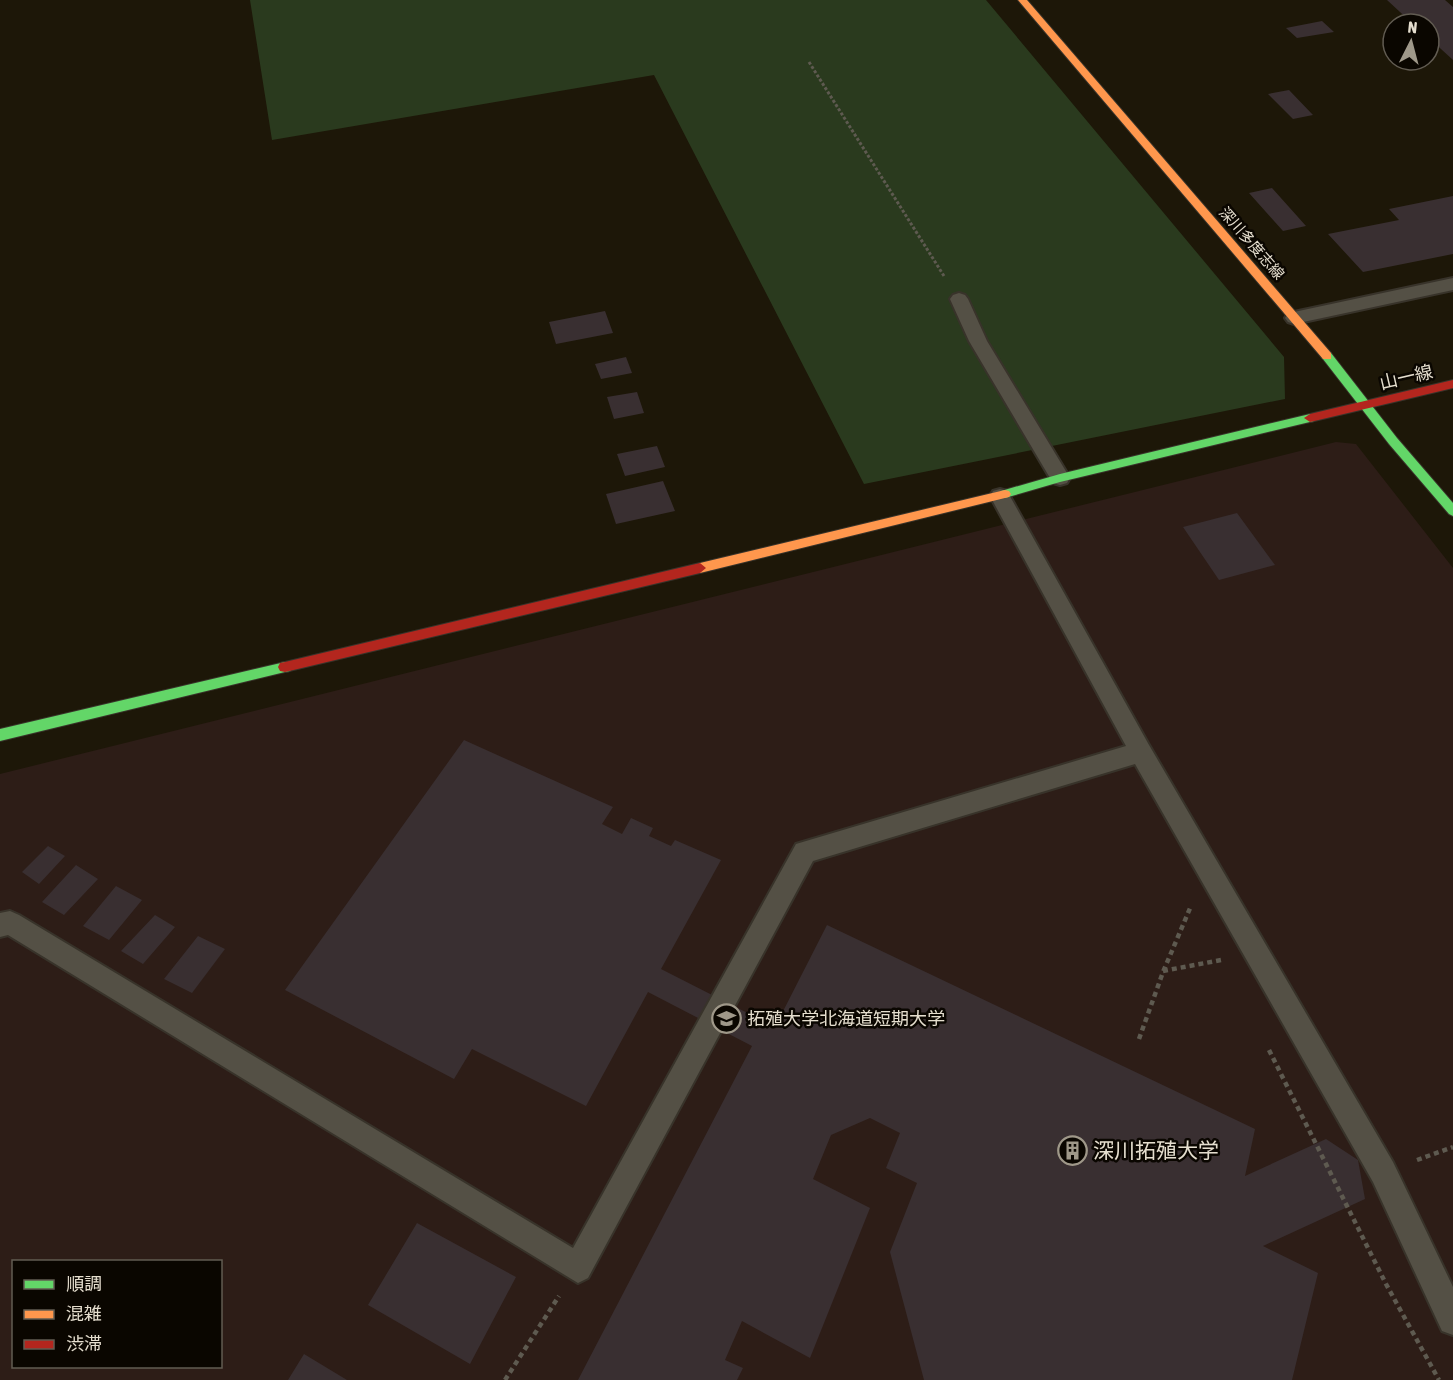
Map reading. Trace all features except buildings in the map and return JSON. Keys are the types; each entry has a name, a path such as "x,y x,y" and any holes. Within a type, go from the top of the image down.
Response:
{"street":[{"name":"深川多度志線","path":"1022,0 1294,318 1453,511"},
{"name":"山一線","path":"0,735 1000,496 1060,478 1453,384"}],"lane":[{"path":"1294,318 1453,284"},
{"path":"959,299 978,341 1060,478"},
{"path":"1000,496 1141,752 1383,1172 1453,1320"},
{"path":"0,925 10,923 578,1268 805,852 1141,752"}],"path":[{"path":"809,62 959,299"},
{"path":"1139,1039 1163,972 1193,903 1198,912"},
{"path":"1163,972 1224,960 1218,950"},
{"path":"1266,1043 1386,1284 1439,1380"},
{"path":"506,1380 578,1268"}],"shaded area":[{"name":"拓殖大学北海道短期大学","path":"1336,442 1356,444 1453,568 1453,1380 0,1380 0,774"}],"green space":[{"path":"250,0 986,0 1284,357 1285,399 864,484 654,75 272,140"}],"traffic: fast":[{"path":"1327,356 1393,441 1453,511"},
{"path":"1005,494 1060,478 1310,418"},
{"path":"0,735 285,667"}],"traffic: slow":[{"path":"1022,0 1327,356"},
{"path":"700,568 1005,494"}],"traffic: jam":[{"path":"1310,418 1453,384"},
{"path":"285,667 700,568"}],"place":[{"name":"拓殖大学北海道短期大学","path":"726,1018"},
{"name":"深川拓殖大学","path":"1072,1150"}]}
